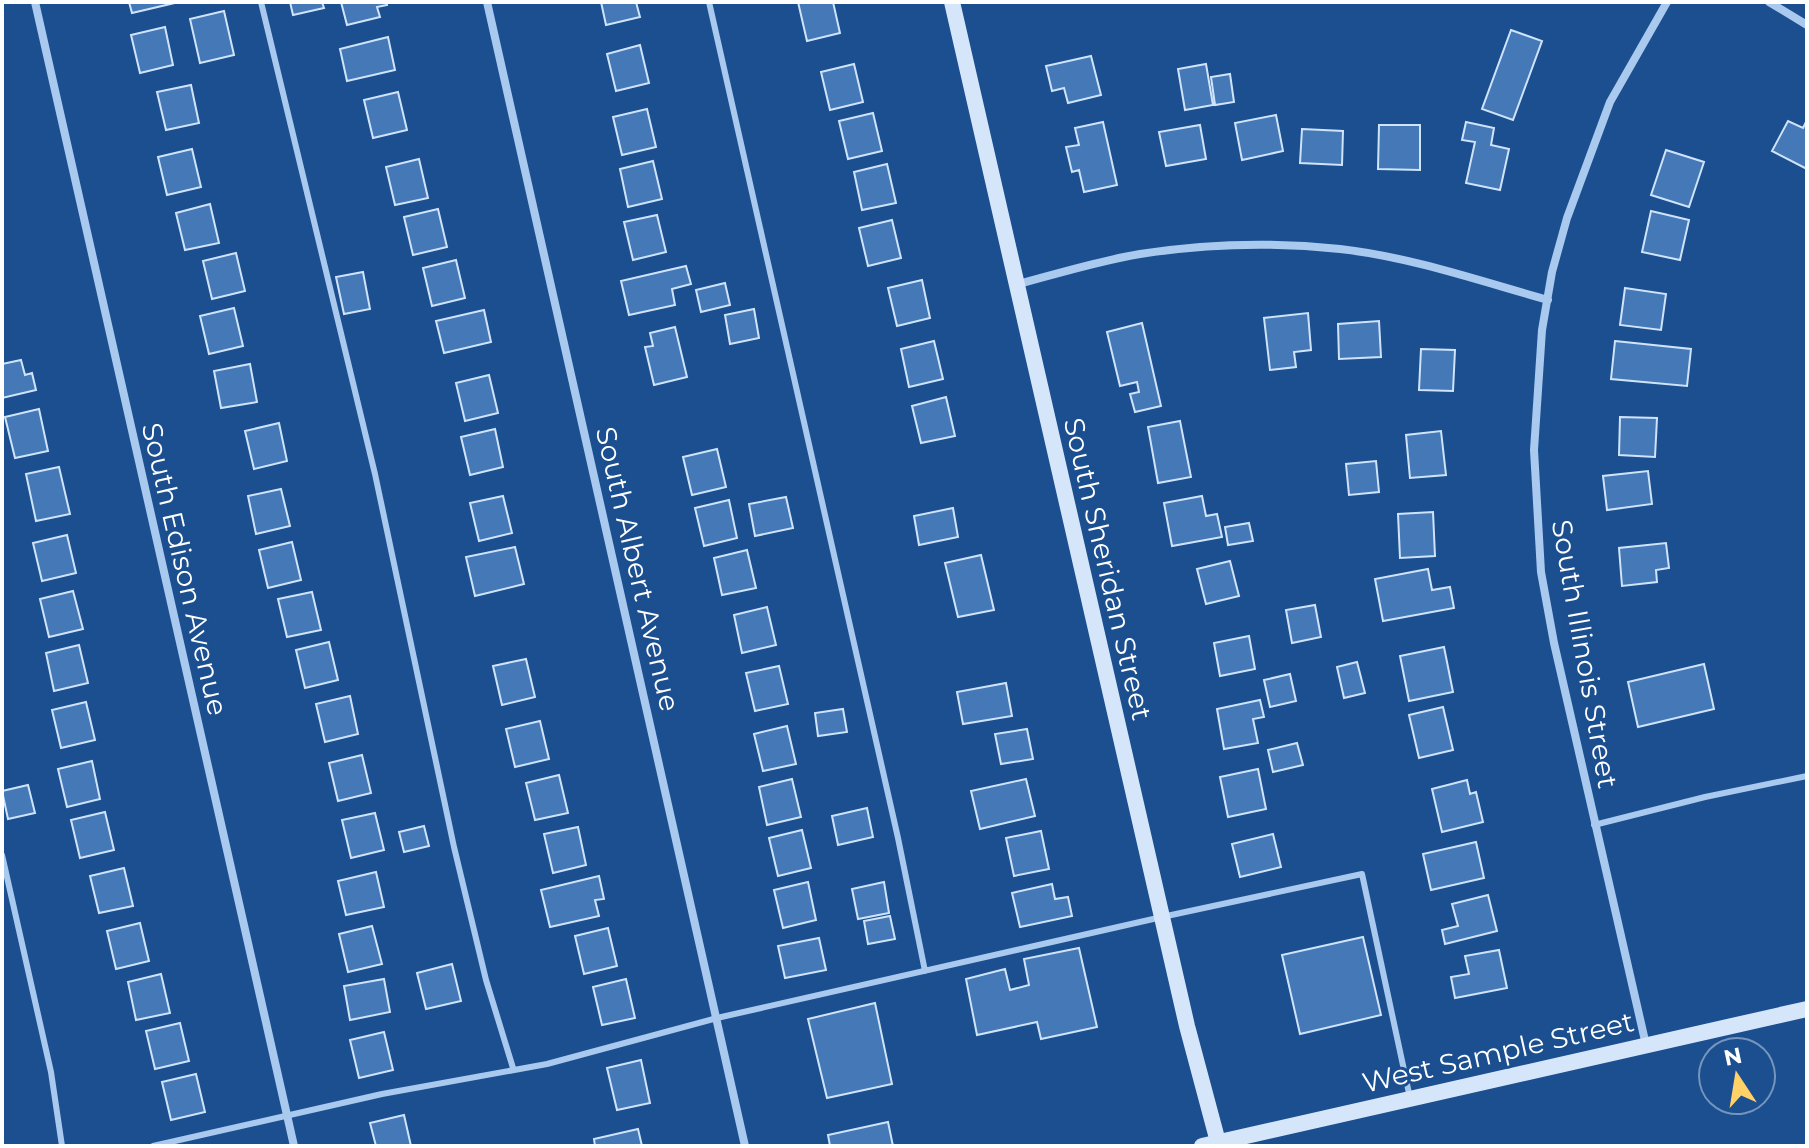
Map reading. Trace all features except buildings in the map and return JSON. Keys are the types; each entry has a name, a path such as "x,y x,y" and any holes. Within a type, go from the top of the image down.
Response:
{"street":[{"name":"South Edison Avenue","path":"35,2 294,1146"},
{"name":"South Albert Avenue","path":"487,2 745,1146"},
{"name":"South Sheridan Street","path":"952,2 1213,1145"},
{"name":"South Illinois Street","path":"1646,1045 1594,825 1541,572 1534,450 1538,377 1548,300 1567,218 1610,102 1667,2"},
{"path":"1769,2 1807,25"},
{"path":"1015,285 1139,254 1220,245 1279,246 1341,249 1402,260 1548,300"},
{"name":"West Sample Street","path":"1213,1145 1807,1009"}],"lane":[{"path":"261,2 375,474 486,980 513,1068"},
{"path":"709,2 898,838 925,971"},
{"path":"1594,825 1705,797 1807,776"},
{"path":"2,855 51,1072 62,1146"},
{"path":"153,1146 580,1056 717,1018 1362,874 1410,1099"}]}
